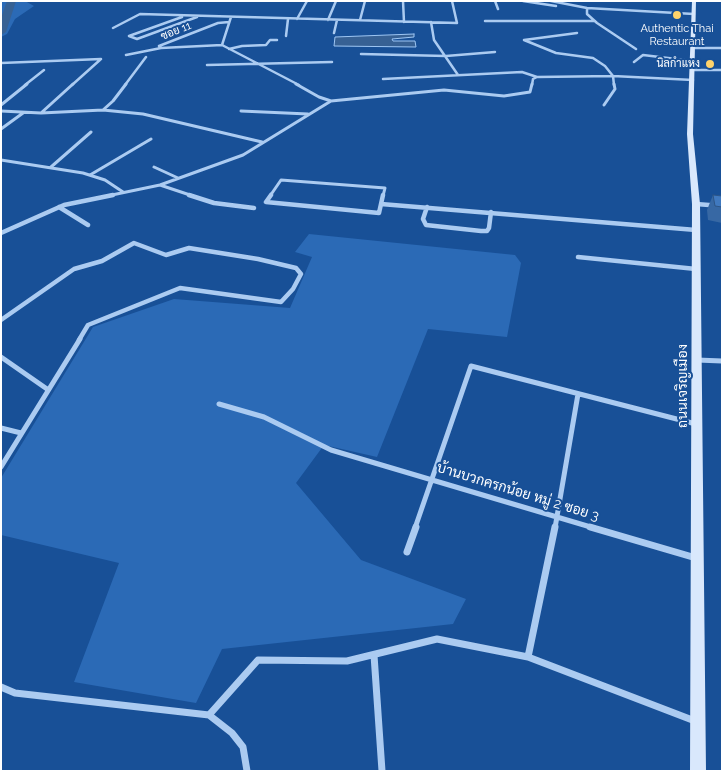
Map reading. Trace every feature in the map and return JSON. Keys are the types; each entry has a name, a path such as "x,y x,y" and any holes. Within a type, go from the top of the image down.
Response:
{"main road":[{"name":"ถนนเจริญเมือง","path":"694,1 690,134 696,204 698,771"}],"street":[{"path":"297,19 307,1"},
{"path":"328,20 336,1"},
{"path":"360,20 365,1"},
{"path":"404,1 404,22"},
{"path":"113,28 140,14 457,23 452,1"},
{"path":"495,1 498,9"},
{"path":"523,1 587,8 694,14"},
{"path":"552,2 566,6"},
{"path":"587,8 587,14 595,21 636,49"},
{"path":"185,16 129,36 137,39 200,16"},
{"path":"231,17 222,45 261,64 319,97 331,101"},
{"path":"286,36 288,18"},
{"path":"334,33 337,20"},
{"path":"485,21 595,21"},
{"name":"ซอย 11","path":"222,45 161,48 159,46 218,23 229,22"},
{"path":"431,22 434,40 458,75"},
{"path":"577,33 524,40 556,53 592,58 605,66 613,76 614,92 604,105"},
{"path":"229,49 242,46 266,45 270,40 277,40"},
{"path":"126,55 161,48"},
{"path":"693,48 722,48"},
{"path":"361,54 446,56 495,52"},
{"path":"634,62 643,55 693,70"},
{"path":"103,110 113,101 146,57"},
{"path":"1,62 101,58 41,113"},
{"path":"207,65 332,62"},
{"path":"1,105 44,70"},
{"path":"384,79 522,72 537,77 613,76 693,70 722,70"},
{"path":"1,233 59,207 89,198 179,179 220,162 243,155 331,101 370,96 404,95 437,90 504,96 524,94 530,92 533,79 537,77"},
{"path":"1,111 41,113 103,110 143,114 262,142"},
{"path":"241,111 309,114"},
{"path":"1,129 24,112"},
{"path":"51,167 91,132"},
{"path":"90,175 151,139"},
{"path":"1,160 90,175 105,180 123,192"},
{"path":"1,164 7,161"},
{"path":"154,167 179,179"},
{"path":"281,180 385,188 381,204 379,212 266,202 281,180"},
{"path":"160,184 214,203 254,208"},
{"path":"381,204 696,230"},
{"path":"696,204 722,206"},
{"path":"59,207 88,226"},
{"path":"427,207 423,219 426,225 481,231 487,231 489,228 491,212"},
{"path":"1,320 74,269 102,261 128,245 138,243 166,255 186,248 258,259 296,268 300,271 301,276 286,300 278,303 180,288 121,310 88,325 47,389 1,467"},
{"path":"578,257 696,269"},
{"path":"1,357 47,389"},
{"path":"697,360 722,361"},
{"path":"407,552 471,366 697,424"},
{"path":"528,657 557,517 578,394"},
{"name":"บ้านบวกครกน้อย หมู่ 2 ซอย 3","path":"220,404 264,417 331,450 697,558"},
{"path":"1,428 21,433"},
{"path":"209,715 258,660 347,661 437,639 528,657 699,722"},
{"path":"374,655 382,771"},
{"path":"1,687 15,693 209,715 232,733 243,747 248,771"}],"shaded area":[{"path":"1,1 25,1 34,6 15,19 7,34 1,37"},
{"path":"414,34 414,37 392,39 393,41 415,41 416,47 334,46 335,37"},
{"path":"309,234 515,255 521,263 507,337 428,329 377,457 324,445 296,483 361,560 466,599 453,624 222,649 196,703 74,682 119,563 1,535 1,478 93,327 174,299 290,308 312,257 295,252"}],"building":[{"path":"713,195 722,196 722,207 715,206"}],"waterway":[{"path":"1,32 12,1"}],"place":[{"name":"Authentic Thai Restaurant","path":"677,15"},
{"name":"นิลกําแหง","path":"710,64"}]}
